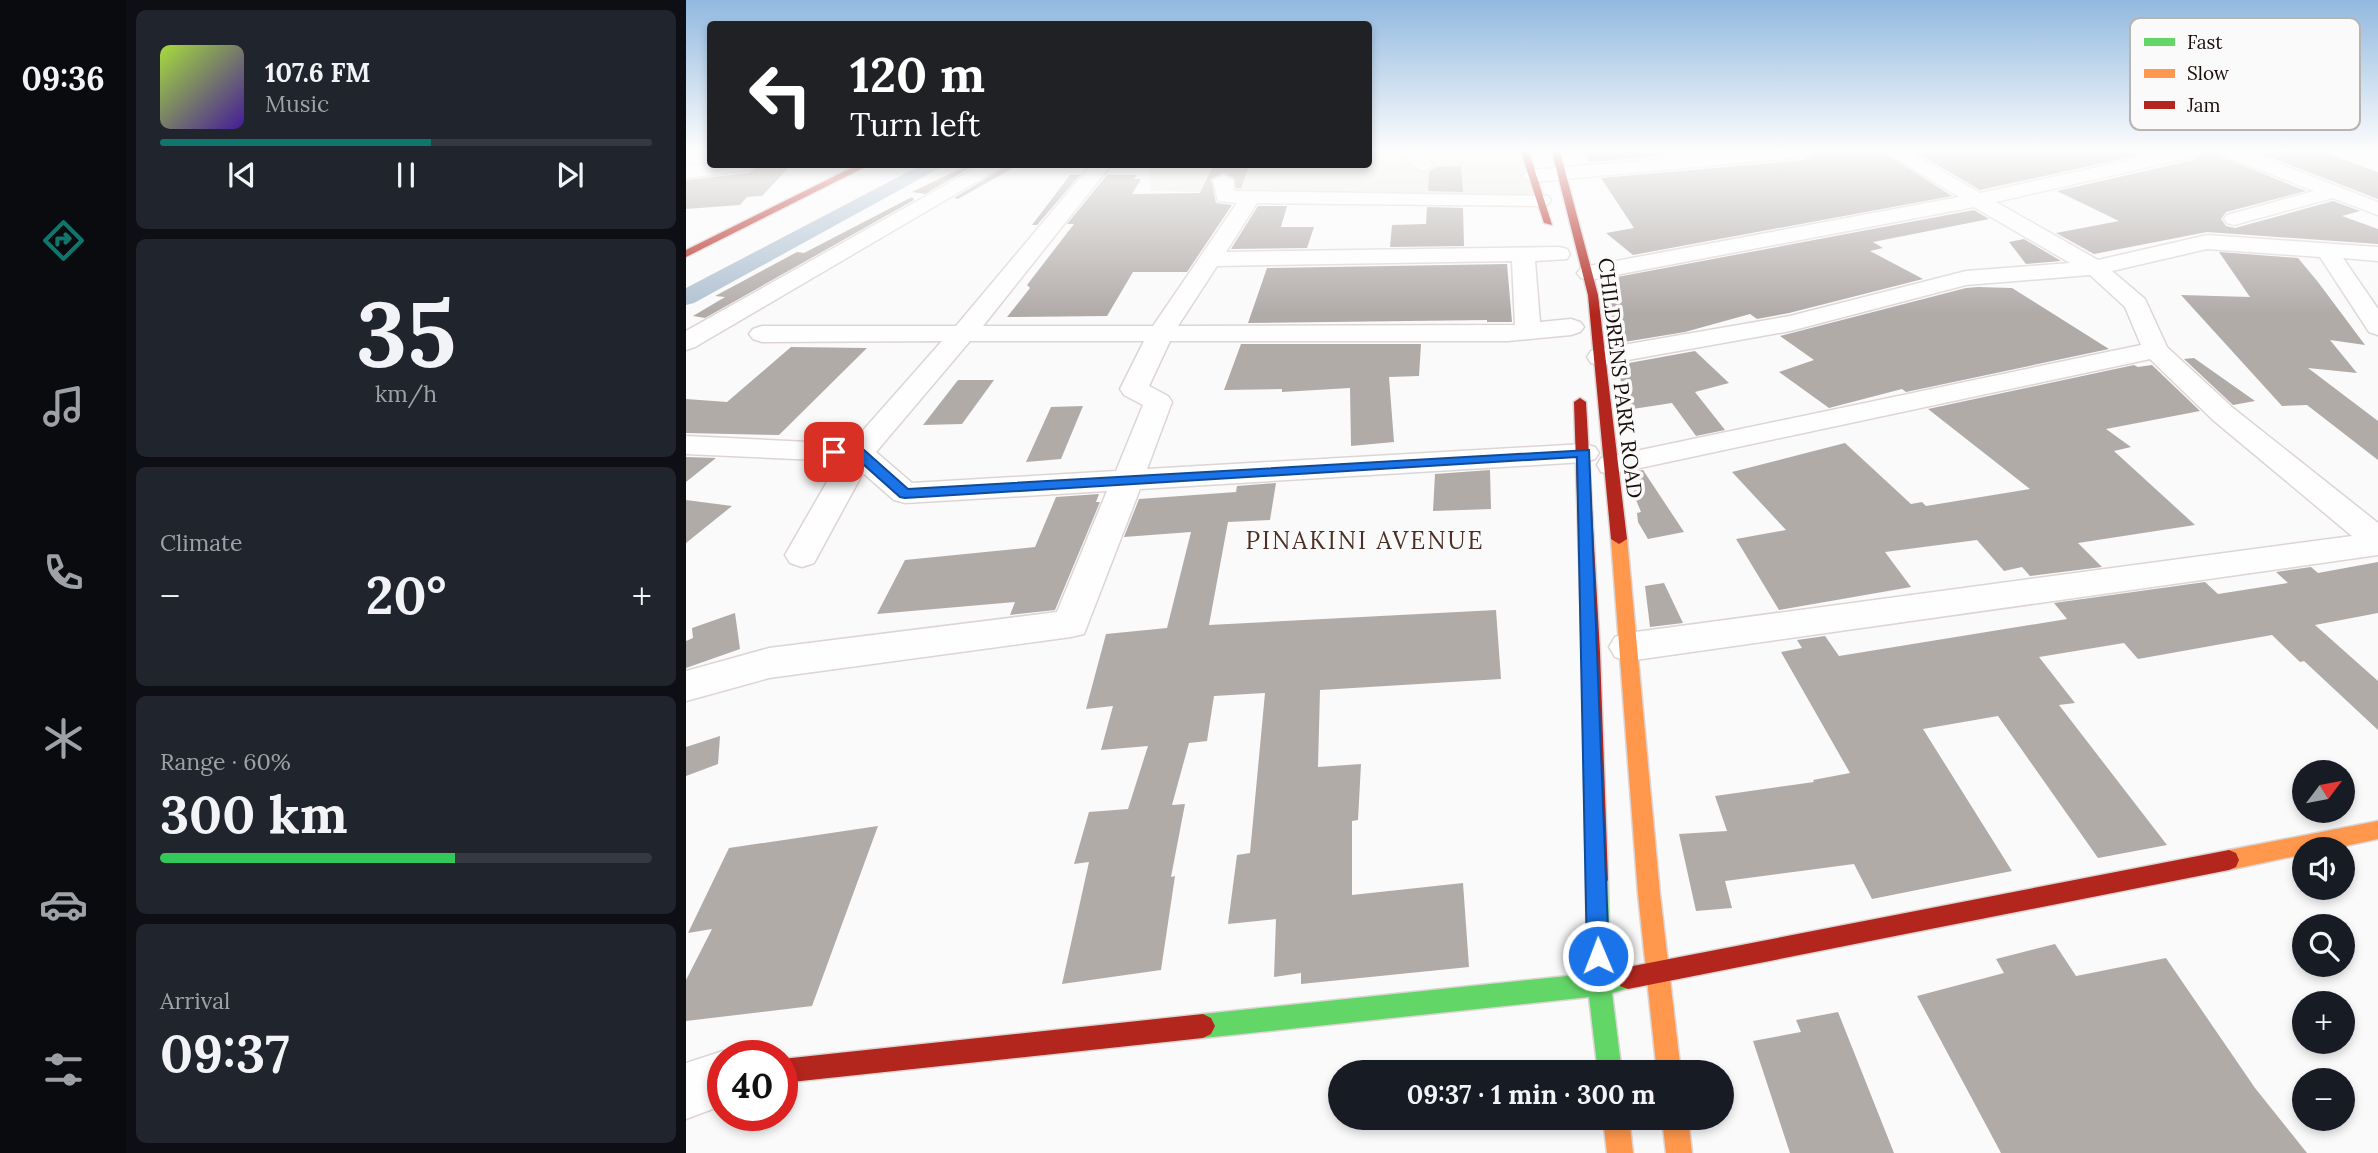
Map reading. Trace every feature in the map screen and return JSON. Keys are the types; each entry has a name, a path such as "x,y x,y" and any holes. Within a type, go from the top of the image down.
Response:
{"street":[{"path":"686,239 755,206"},
{"path":"686,254 783,206"},
{"path":"686,342 925,206"},
{"path":"802,555 859,453 962,335 1067,206"},
{"path":"686,686 769,663 1071,624 1158,402 1134,389 1160,334 1245,206"},
{"path":"1212,259 1523,255 1561,260 1543,206"},
{"name":"CHILDRENS PARK ROAD","path":"1569,206 1589,273 1600,357 1612,465 1606,578 1628,647 1656,972 1667,1060"},
{"path":"1589,273 1946,206"},
{"path":"1987,206 2095,268 2136,304 2156,350 2222,414 2374,533"},
{"path":"2234,219 2283,206"},
{"path":"1476,237 1552,232"},
{"path":"1600,357 1790,323 1966,278 2095,268 2207,242 2378,254"},
{"path":"2328,251 2378,327"},
{"path":"1523,255 1528,331"},
{"path":"762,334 1572,330"},
{"path":"1612,465 2156,350"},
{"path":"1578,386 1584,486 1606,578 1599,984 1608,1060"},
{"path":"686,445 859,453 905,493 1584,453"},
{"path":"1628,647 2374,533"},
{"path":"798,1069 1599,984 2378,830"},
{"path":"686,1091 707,1084"},
{"path":"1617,1130 1620,1153"},
{"path":"1676,1130 1679,1153"}],"building":[{"path":"686,206 729,206 686,209"},
{"path":"895,206 904,206 705,318 693,316 725,297 715,296 797,252 804,253"},
{"path":"1047,206 1054,206 1037,225 1032,225"},
{"path":"1082,206 1231,206 1187,272 1133,272 1107,316 1007,317 1030,288 1027,285 1074,224 1067,224"},
{"path":"1258,206 1287,206 1278,237 1281,227 1314,227 1307,248 1231,249"},
{"path":"1619,206 1899,206 1633,255 1606,233 1634,228"},
{"path":"2088,206 2250,206 2226,212 2221,219 2226,226 2235,228 2316,206 2346,206 2360,211 2342,216 2378,229 2378,244 2207,232 2094,254 2056,233 2119,221"},
{"path":"1427,207 1463,208 1464,246 1390,247 1392,225 1426,224"},
{"path":"1974,210 1989,219 1873,242 1883,248 1870,251 1923,279 1789,313 1757,319 1750,314 1685,332 1618,343 1615,337 1610,301 1615,299 1608,292 1606,283 1619,280 1617,277"},
{"path":"2024,239 2061,261 2026,264 2009,242"},
{"path":"2219,252 2298,258 2318,282 2365,345 2330,340 2357,373 2308,368 2378,421 2378,460 2307,405 2282,406 2181,295 2250,297"},
{"path":"1507,264 1512,322 1248,323 1267,268"},
{"path":"1978,287 2012,288 2109,349 1906,392 1902,389 1829,408 1779,372 1814,360 1780,336"},
{"path":"1241,344 1421,344 1419,376 1389,377 1394,442 1351,446 1350,388 1282,392 1282,389 1224,390"},
{"path":"791,347 867,348 779,435 686,433 686,399 727,402"},
{"path":"1695,351 1729,383 1695,392 1725,430 1696,436 1672,403 1626,410 1618,365"},
{"path":"2194,358 2255,401 2233,405 2184,359"},
{"path":"2134,365 2152,365 2200,411 2106,429 2131,447 2114,451 2195,525 2078,543 2102,567 2030,576 2022,567 2004,571 1977,540 1885,552 1911,587 1779,610 1736,539 1786,530 1732,472 1845,443 1911,504 1922,502 1926,506 2030,489 1928,409"},
{"path":"958,380 994,380 962,424 923,425"},
{"path":"1083,406 1061,459 1026,462 1051,407"},
{"path":"686,457 716,458 686,482"},
{"path":"1490,470 1491,509 1433,511 1435,474"},
{"path":"1643,470 1684,532 1648,539 1638,522 1637,513 1641,512 1634,495 1632,472"},
{"path":"1276,483 1270,520 1228,522 1209,625 1496,610 1501,679 1320,690 1318,767 1361,764 1358,820 1352,821 1352,895 1463,883 1469,967 1301,984 1301,973 1274,977 1276,919 1228,924 1237,855 1250,853 1265,693 1214,696 1207,741 1189,743 1172,805 1185,804 1171,877 1175,876 1161,970 1062,984 1089,862 1074,864 1089,812 1128,809 1148,746 1101,750 1113,706 1086,709 1106,634 1167,628 1191,532 1124,537 1139,499 1236,492 1237,486"},
{"path":"1099,494 1096,502 1100,502 1055,610 1010,615 1015,602 877,614 905,560 1035,547 1056,497"},
{"path":"686,500 732,506 686,543"},
{"path":"2378,562 2378,613 2315,625 2378,681 2378,730 2272,635 2138,659 2124,643 2039,657 2075,703 2059,705 2167,845 2098,858 1998,716 1923,729 2012,871 1872,899 1854,864 1725,881 1732,908 1696,911 1679,834 1727,831 1715,796 1814,782 1813,780 1850,773 1781,652 1802,648 1797,640 1825,636 1839,656 2067,619 2054,603 2205,582 2218,594 2288,583 2276,572 2311,567 2318,573"},
{"path":"1664,583 1683,623 1650,627 1645,586"},
{"path":"735,613 740,649 686,668 686,641 693,638 692,628"},
{"path":"720,736 718,764 686,776 686,747"},
{"path":"878,826 812,1006 686,1021 686,980 712,929 688,933 729,848"},
{"path":"2055,944 2076,976 2166,958 2255,1088 2307,1153 2001,1153 1917,996 2004,973 1996,959"},
{"path":"1838,1012 1894,1153 1790,1153 1753,1041 1801,1032 1796,1020"}],"waterway":[{"path":"686,298 859,206"}],"traffic: fast":[{"path":"1597,880 1599,984 1608,1060"},
{"path":"1203,1026 1599,984 1628,978"}],"traffic: slow":[{"path":"1619,539 1649,894 1668,1060"},
{"path":"2229,860 2378,830"},
{"path":"1617,1130 1620,1153"},
{"path":"1676,1130 1679,1153"}],"traffic: jam":[{"path":"686,254 783,206"},
{"path":"1543,206 1549,223"},
{"path":"1570,206 1593,295 1619,539"},
{"path":"1580,402 1591,652 1597,880"},
{"path":"1628,978 2229,860"},
{"path":"798,1069 1203,1026"}],"district":[{"name":"PINAKINI AVENUE","path":"1365,541"}],"route":[{"path":"834,452 859,453 905,493 1584,453 1598,956"}]}
